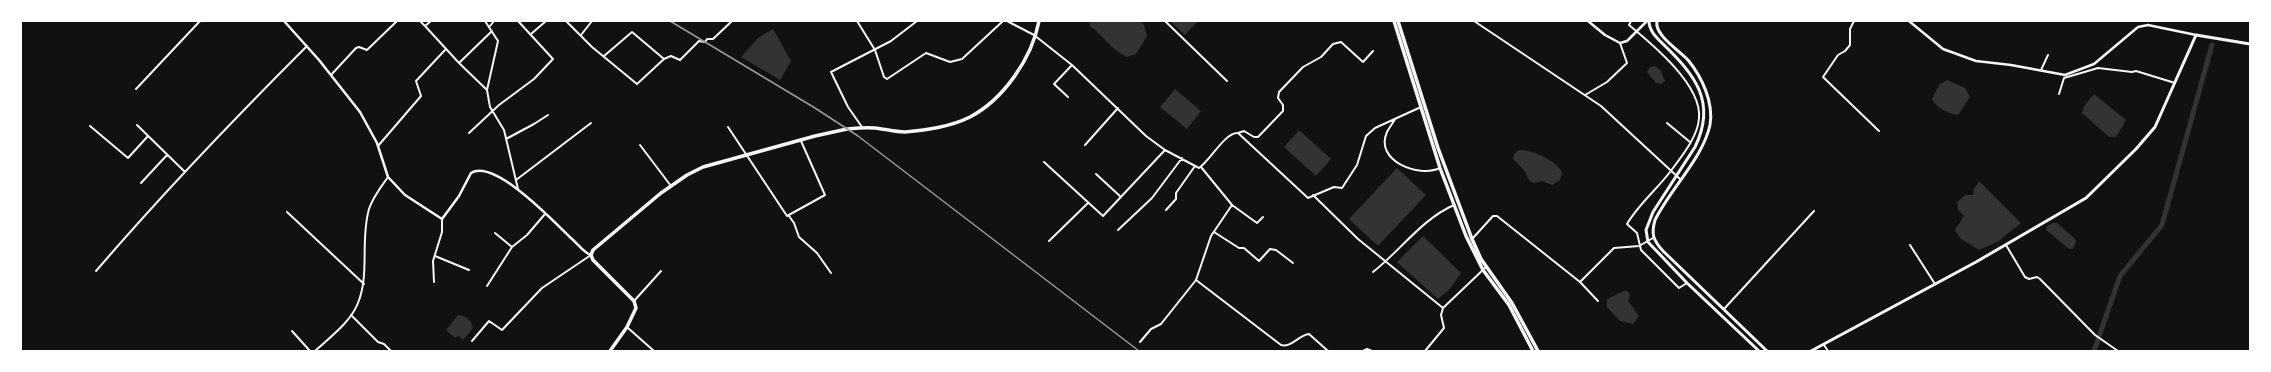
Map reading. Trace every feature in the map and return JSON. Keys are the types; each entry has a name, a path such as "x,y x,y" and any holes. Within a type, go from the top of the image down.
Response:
{"main road":[{"path":"610,351 635,313 634,301 593,260 591,255 593,250 610,234 671,186 703,167 800,140 862,128 903,132 922,130 954,124 970,117 984,108 1012,78 1022,64 1039,21"},
{"path":"1648,21 1656,36 1691,74 1699,88 1705,112 1700,136 1648,222 1646,230 1648,242 1700,297 1759,351"},
{"path":"1657,21 1659,31 1693,68 1703,86 1710,107 1711,116 1706,137 1655,220 1652,231 1653,238 1663,251 1767,351"},
{"path":"1397,22 1440,168 1466,236 1509,305 1533,351"},
{"path":"1811,351 2006,245 2086,198 2101,185 2136,149 2155,127 2196,35 2250,44"},
{"path":"1423,107 1472,239 1485,268 1512,303 1538,351"},
{"path":"1700,297 1705,292"}],"street":[{"path":"136,89 200,21"},
{"path":"284,21 307,46 360,112 378,146 388,177 405,194 442,218"},
{"path":"331,75 356,48 359,47 367,50 397,21"},
{"path":"420,21 445,50 487,90"},
{"path":"425,26 430,21"},
{"path":"485,21 490,26 498,41 487,90 490,107 504,130 518,189"},
{"path":"490,26 494,21"},
{"path":"469,133 534,79 553,59 518,21"},
{"path":"531,34 546,21"},
{"path":"566,21 637,84 664,59 671,56 680,60 699,41 705,42 707,39 713,39 732,21"},
{"path":"581,35 592,21"},
{"path":"857,21 875,50 884,77 891,79 926,53 950,62 962,59 1003,21"},
{"path":"862,128 848,107 831,72 891,41 917,21"},
{"path":"1007,21 1034,36 1072,65 1146,136 1165,150 1195,166 1201,167 1232,205 1257,224 1263,217"},
{"path":"1165,21 1227,81"},
{"path":"1474,21 1585,95 1618,119 1670,171 1680,179"},
{"path":"1588,21 1605,35 1620,42 1626,41 1648,21"},
{"path":"1631,21 1629,25 1678,71 1692,92 1697,103 1699,119 1690,142 1670,171 1627,223 1637,233 1639,246 1679,288 1687,283"},
{"path":"1854,21 1850,29 1850,45 1845,51 1838,55 1823,77 1879,131"},
{"path":"1909,21 1943,49 1976,61 2040,71 2064,77 2107,68 2132,72 2136,71 2175,83"},
{"path":"2064,77 2094,64 2138,27 2148,25 2196,35"},
{"path":"459,63 492,30"},
{"path":"604,56 632,32 664,59"},
{"path":"1201,167 1234,133 1244,131 1254,137 1258,137 1283,111 1283,105 1278,98 1279,92 1303,67 1321,57 1333,44 1341,42 1363,62 1373,51"},
{"path":"1585,95 1607,82 1627,63 1620,42"},
{"path":"96,271 233,119 307,46"},
{"path":"378,146 421,96 416,81 445,50"},
{"path":"2040,71 2048,55"},
{"path":"1068,97 1054,84 1072,65"},
{"path":"2059,94 2064,77"},
{"path":"1238,132 1306,197 1334,187 1339,189 1343,187 1357,164 1366,136 1375,128 1423,107"},
{"path":"1085,145 1118,108"},
{"path":"506,138 548,115"},
{"path":"1396,118 1386,133 1385,144 1394,160 1414,171 1433,171 1440,168"},
{"path":"516,180 591,123"},
{"path":"1667,123 1690,142"},
{"path":"137,125 185,172"},
{"path":"90,126 128,158 148,136"},
{"path":"728,127 745,155 752,162 794,223 799,237 817,253 831,273"},
{"path":"789,216 825,195 800,140"},
{"path":"640,145 671,186"},
{"path":"1044,162 1104,216 1165,150"},
{"path":"141,182 167,155"},
{"path":"1118,230 1152,198 1182,158"},
{"path":"1166,210 1176,199 1176,194 1195,166"},
{"path":"434,282 435,256 442,232 442,218 459,196 469,176 474,171 492,173 518,189 591,255 542,288 502,330 488,321 472,341"},
{"path":"1096,174 1122,197"},
{"path":"315,351 351,315 358,304 364,284 365,233 369,211 373,200 388,177"},
{"path":"1313,195 1358,239 1443,308"},
{"path":"1049,241 1088,203"},
{"path":"1140,342 1151,329 1160,324 1196,280 1214,232 1232,205"},
{"path":"1372,272 1386,262 1426,223 1444,210 1454,205"},
{"path":"1723,310 1814,210"},
{"path":"288,212 364,284"},
{"path":"487,286 512,246 527,235 545,214"},
{"path":"1472,239 1495,215 1580,282 1598,301"},
{"path":"1214,232 1239,248 1244,248 1258,261 1270,249 1276,250 1293,263"},
{"path":"495,233 512,246"},
{"path":"1580,282 1614,248 1639,246 1653,238"},
{"path":"1910,244 1935,284"},
{"path":"2006,245 2025,277 2029,279 2037,277 2040,279 2095,335 2102,338 2118,351"},
{"path":"435,256 469,270"},
{"path":"1425,351 1444,328 1441,315 1443,308 1485,268"},
{"path":"634,301 661,271"},
{"path":"1196,280 1281,345 1288,346 1304,335 1309,334 1328,351"},
{"path":"351,315 378,342 384,344 391,351"},
{"path":"627,327 654,351"},
{"path":"292,331 310,351"},
{"path":"1824,345 1828,351"},
{"path":"1363,351 1367,349 1372,351"}],"shaded area":[{"path":"1089,21 1139,21 1144,25 1147,36 1136,54 1127,57 1111,46 1090,26"},
{"path":"1170,21 1198,21 1185,35"},
{"path":"773,29 791,61 780,80 741,57 758,38"},
{"path":"1655,66 1661,71 1665,81 1661,84 1656,83 1647,72 1650,67"},
{"path":"1947,80 1965,88 1970,97 1958,115 1943,110 1932,99 1939,85"},
{"path":"1175,89 1201,111 1187,129 1160,107"},
{"path":"2094,94 2126,120 2116,137 2109,137 2082,113 2084,106"},
{"path":"1299,130 1331,159 1316,176 1284,147"},
{"path":"1519,150 1530,151 1543,156 1555,164 1562,172 1560,180 1552,185 1542,181 1533,183 1529,180 1524,170 1513,159 1514,154"},
{"path":"1397,168 1426,195 1378,246 1349,219"},
{"path":"1979,181 2021,223 1999,241 1979,250 1960,238 1955,230 1964,216 1958,210 1957,202 1965,195 1973,195 1974,189"},
{"path":"2057,223 2074,238 2076,241 2073,249 2069,249 2046,230 2047,226"},
{"path":"1423,236 1461,273 1450,289 1438,299 1397,262"},
{"path":"1626,290 1630,294 1628,301 1639,316 1633,324 1620,321 1607,307 1607,299"},
{"path":"458,315 468,318 473,328 463,340 458,336 455,338 446,330"}],"waterway":[{"path":"2094,351 2120,276 2162,225 2212,45"}],"railway":[{"path":"670,21 815,108 858,136 1139,351"}]}
